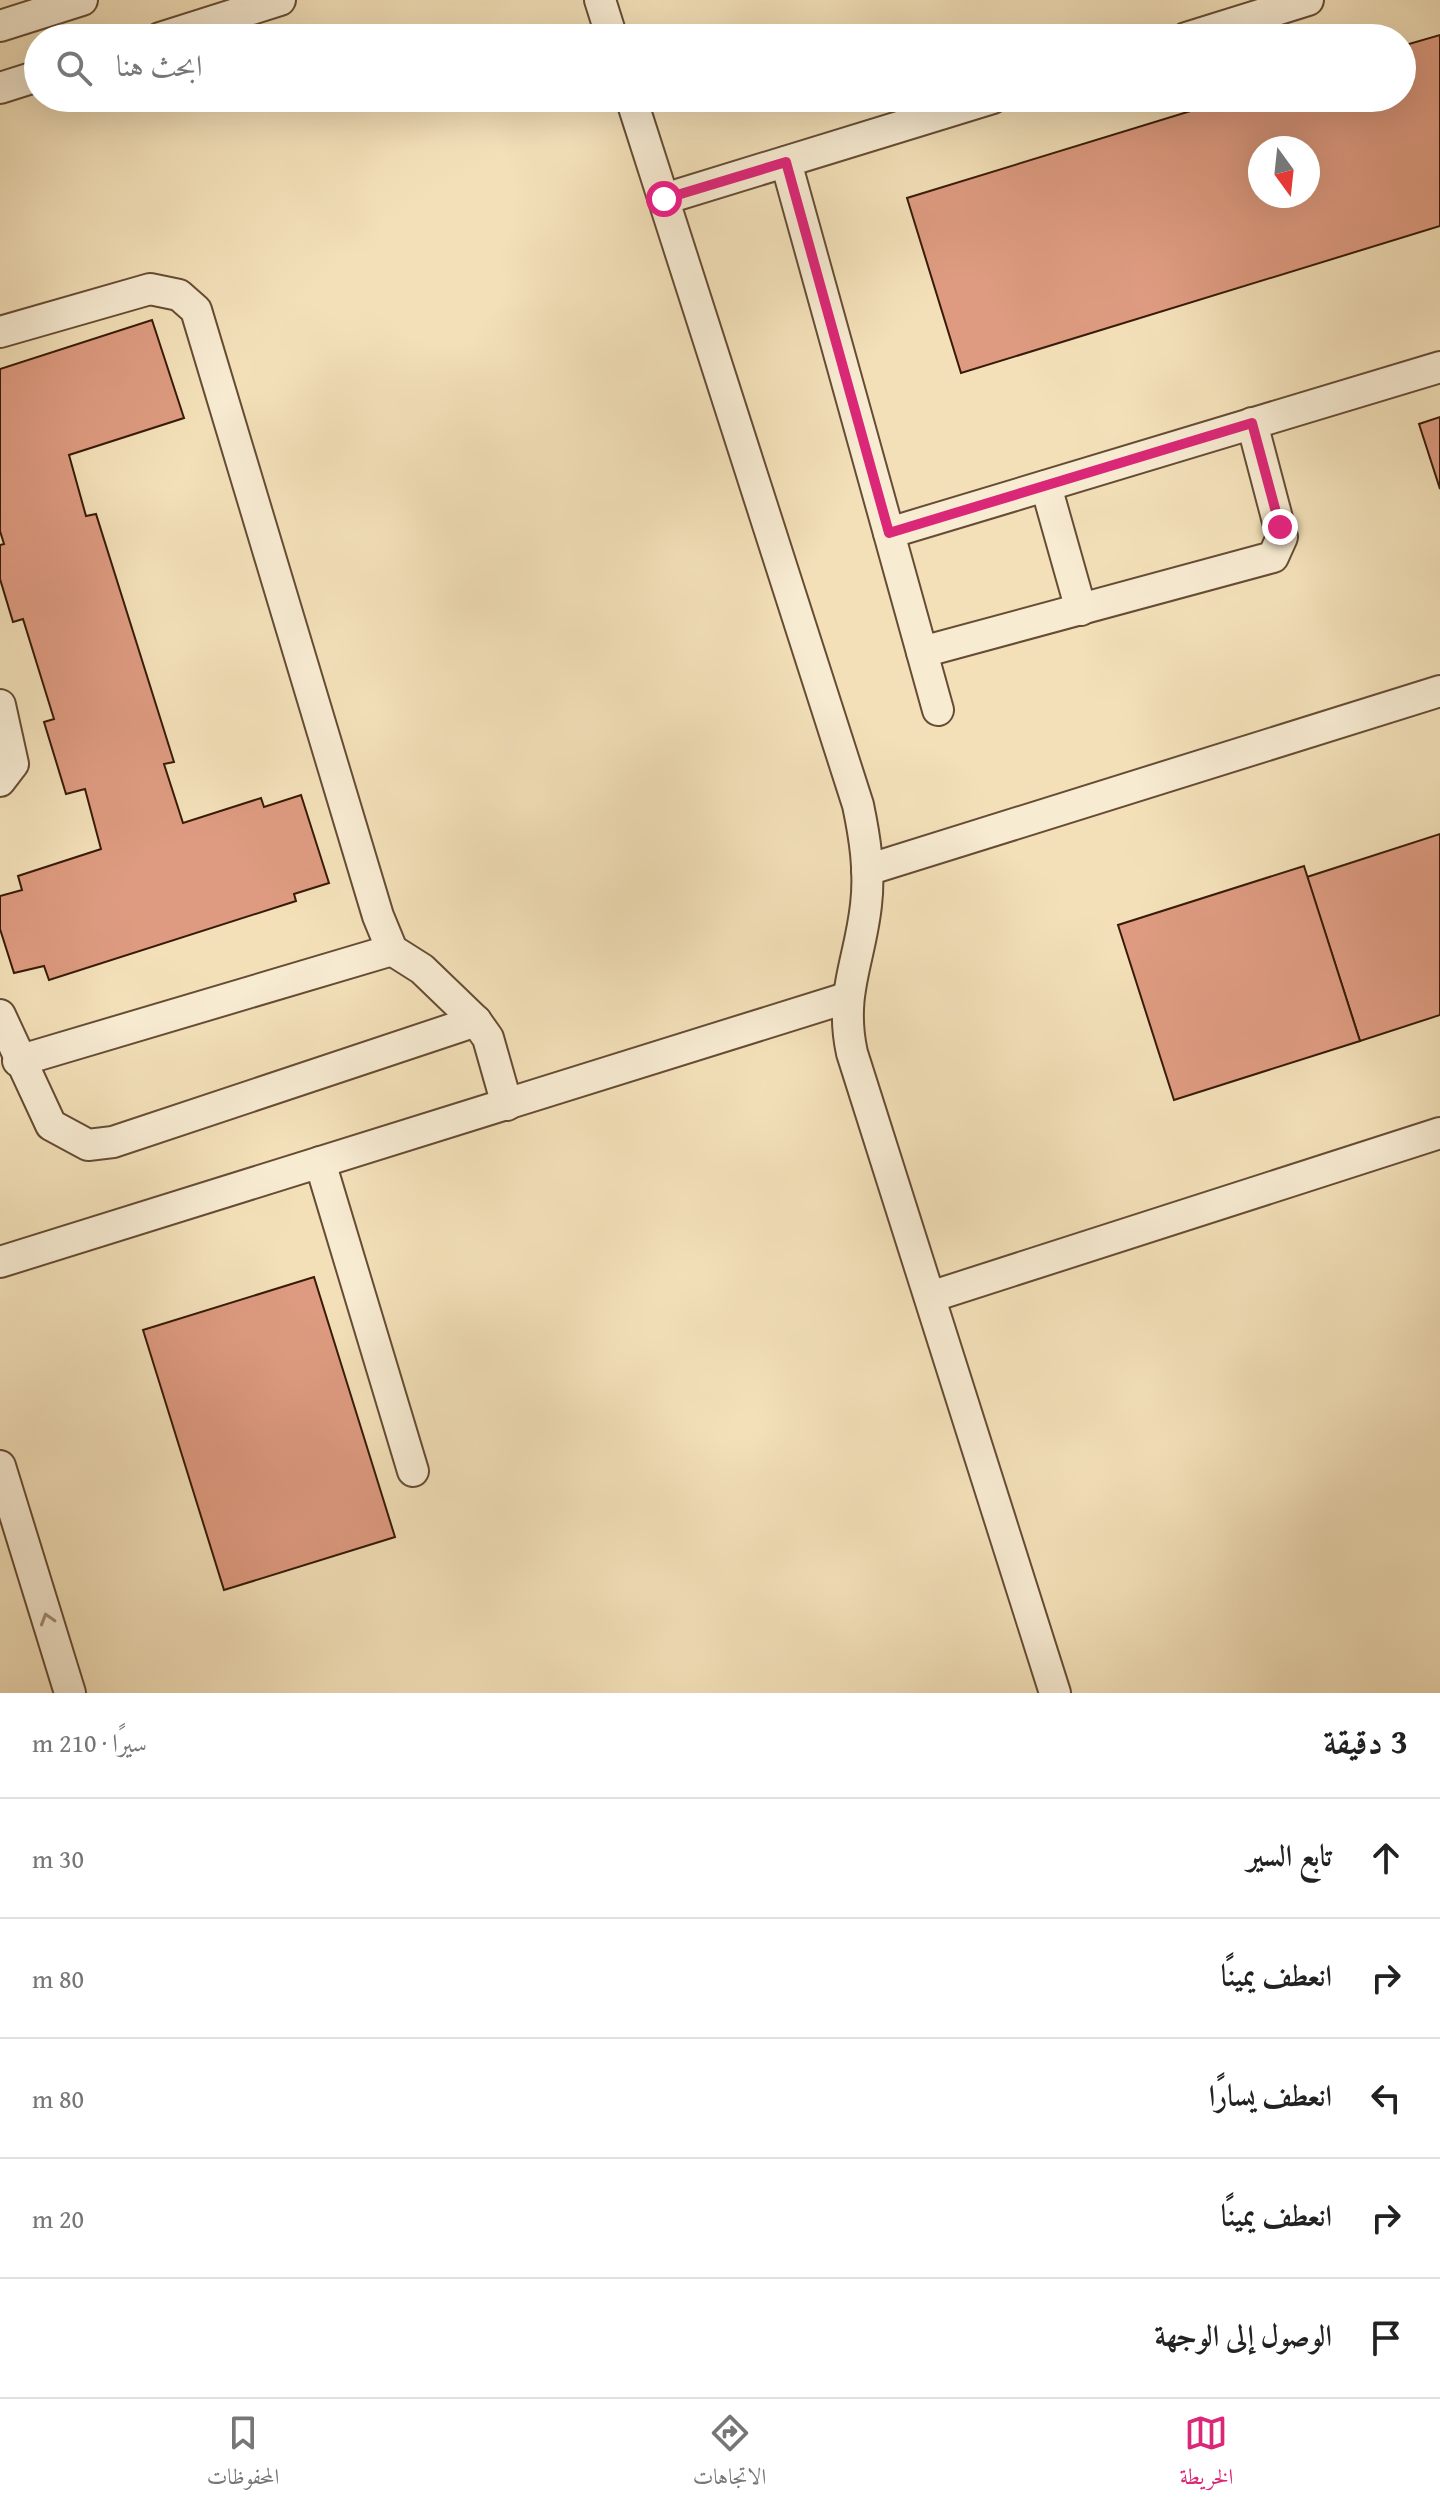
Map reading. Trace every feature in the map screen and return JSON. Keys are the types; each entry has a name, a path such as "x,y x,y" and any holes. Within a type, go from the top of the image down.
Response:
{"street":[{"path":"0,26 82,0"},
{"path":"204,24 280,0"},
{"path":"600,0 608,24"},
{"path":"1231,24 1308,0"},
{"path":"0,88 24,80"},
{"path":"636,112 858,805 867,870 861,936 846,998 846,1026 1055,1693"},
{"path":"664,199 948,112"},
{"path":"786,162 938,710"},
{"path":"0,332 150,289 179,295 196,310 392,950 422,969 476,1021 488,1038 507,1105"},
{"path":"889,533 1440,367"},
{"path":"922,652 1273,557 1282,537 1252,423"},
{"path":"1046,486 1081,610"},
{"path":"867,870 1440,691"},
{"path":"0,705 13,764 0,781"},
{"path":"18,1061 392,950"},
{"path":"0,1262 846,998"},
{"path":"0,1015 18,1061 51,1125 88,1145 113,1142 476,1021"},
{"path":"930,1297 1440,1133"},
{"path":"320,1162 413,1471"},
{"path":"0,1466 70,1693"}],"building":[{"path":"1440,35 1440,226 961,373 907,198 1187,112 1416,112 1416,42"},
{"path":"152,320 184,418 69,455 86,516 96,514 174,762 164,764 183,823 261,798 264,807 301,795 329,883 294,894 296,901 49,980 44,966 14,973 0,929 0,896 22,890 18,876 101,849 85,789 66,794 44,722 54,719 23,619 13,622 0,579 0,545 4,544 0,531 0,369"},
{"path":"1440,417 1440,489 1419,424"},
{"path":"1440,834 1440,1015 1360,1041 1307,877"},
{"path":"1304,866 1360,1041 1174,1100 1118,925"},
{"path":"314,1277 395,1537 224,1590 143,1330"}],"route":[{"path":"664,199 786,162 889,533 1252,423 1280,527"}]}
